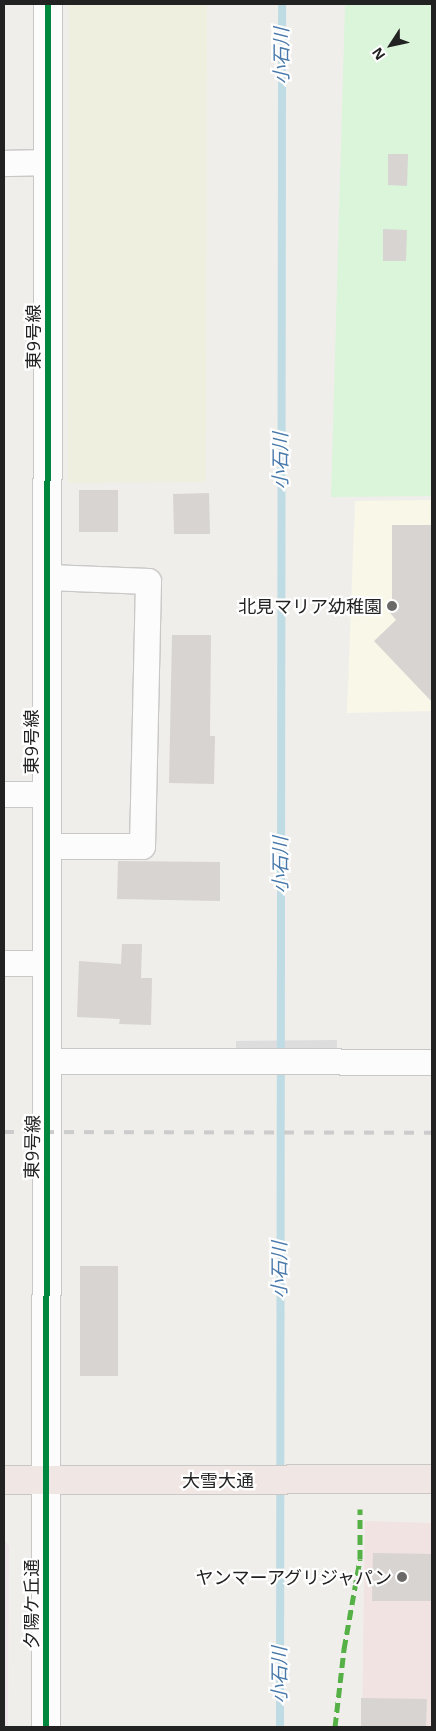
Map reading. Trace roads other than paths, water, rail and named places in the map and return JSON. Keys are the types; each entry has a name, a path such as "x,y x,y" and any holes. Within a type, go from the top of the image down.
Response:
{"highway":[{"name":"大雪大通","path":"4,1480 432,1479"}],"street":[{"name":"東9号線","path":"47,1480 48,4"},
{"path":"4,163 48,162"},
{"path":"46,846 142,846 148,581 48,577"},
{"path":"4,794 46,794"},
{"path":"4,963 48,963"},
{"path":"48,1061 432,1062"},
{"name":"夕陽ケ丘通","path":"46,1727 47,1480"}],"waterway":[{"name":"小石川","path":"280,1727 282,4"}],"railway":[{"path":"4,1132 432,1133"}],"place":[{"name":"北見マリア幼稚園","path":"392,606"},
{"name":"ヤンマーアグリジャパン","path":"402,1577"}]}
